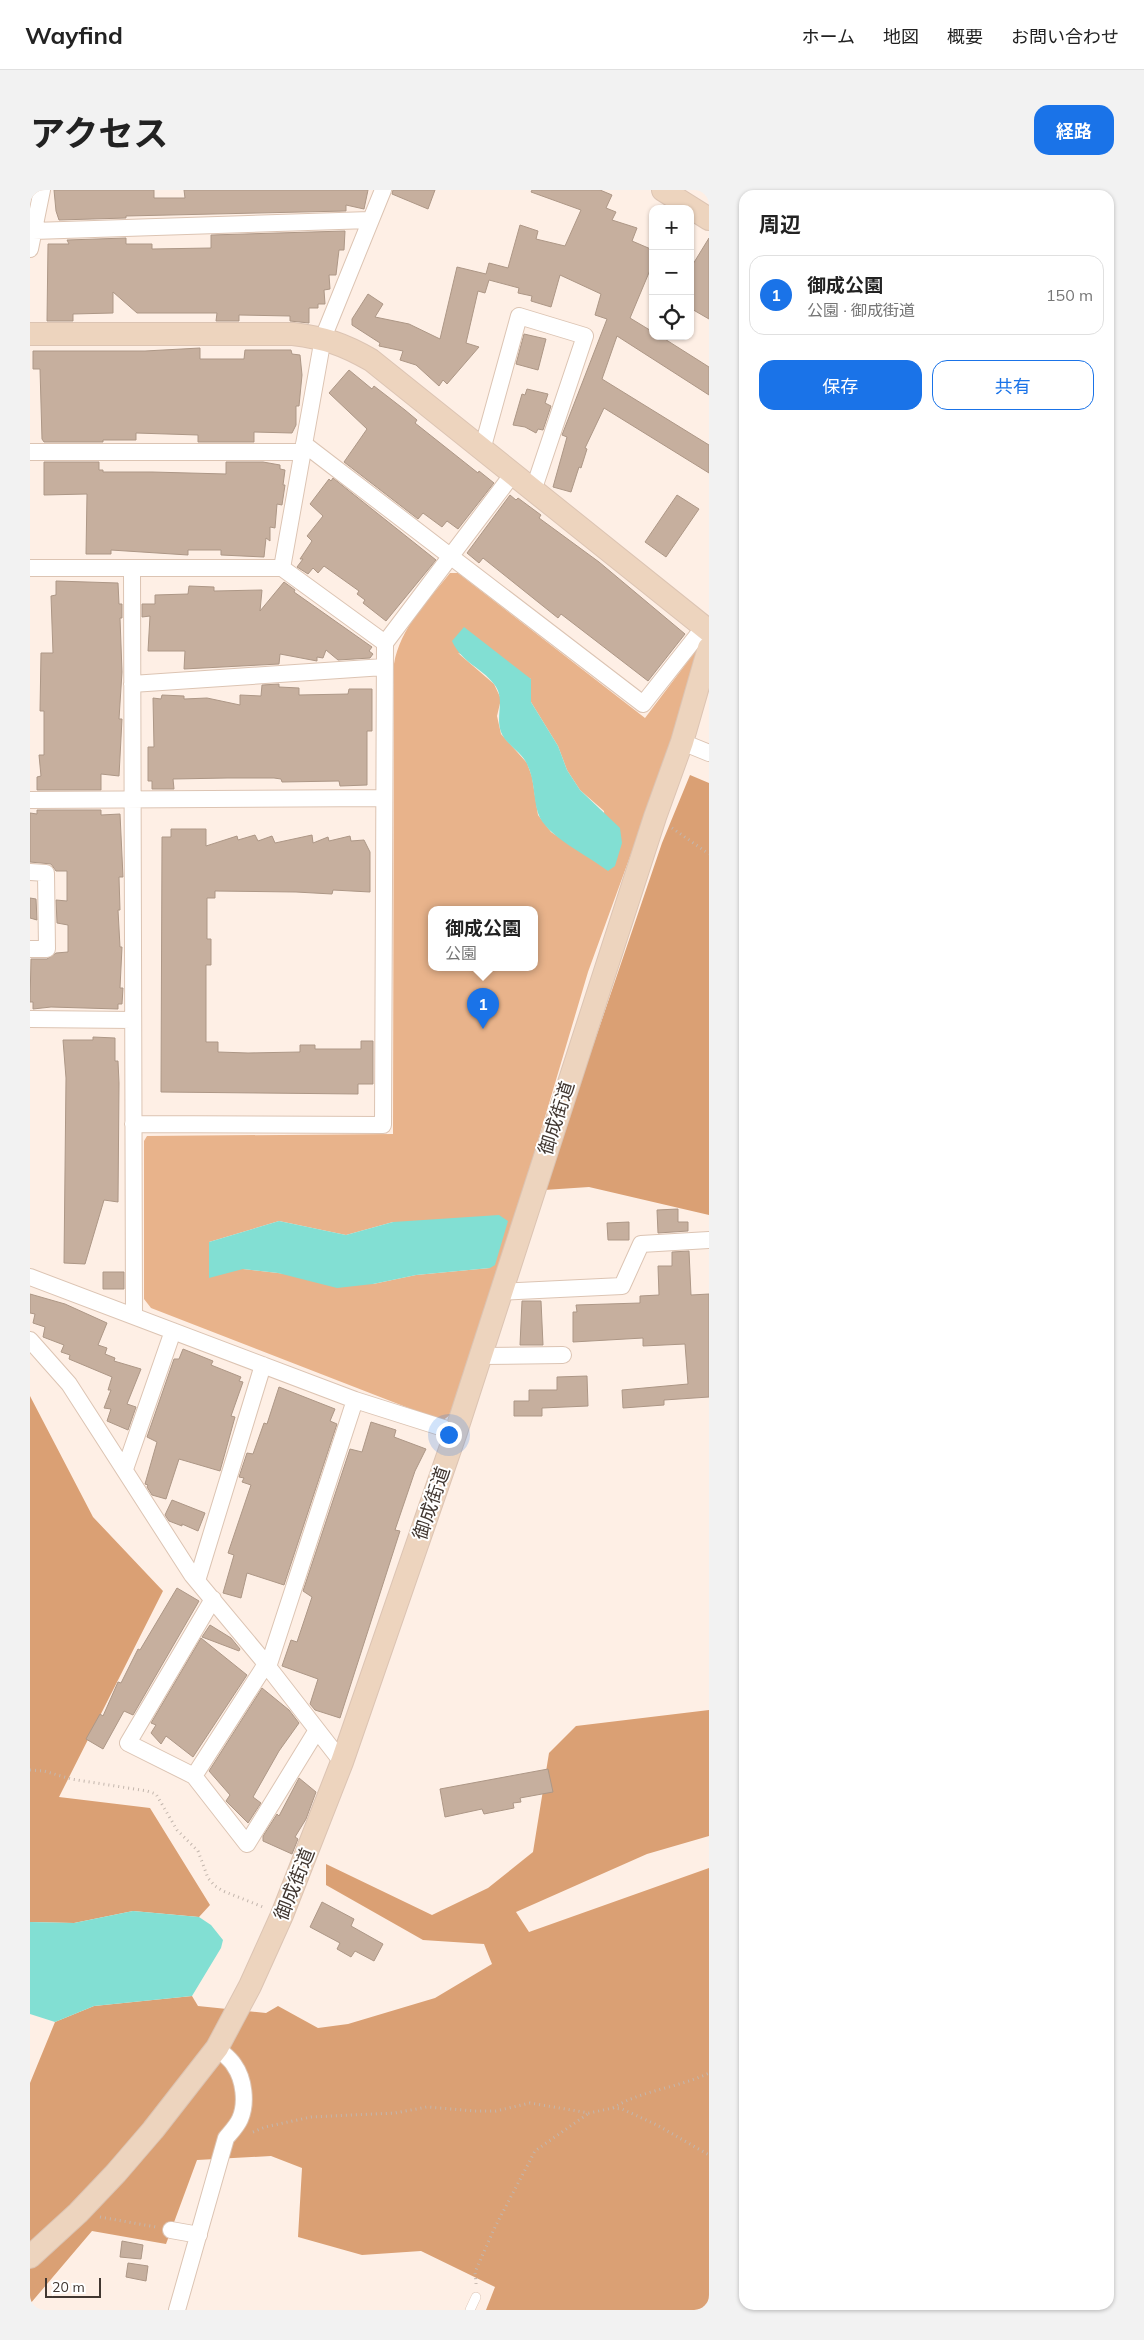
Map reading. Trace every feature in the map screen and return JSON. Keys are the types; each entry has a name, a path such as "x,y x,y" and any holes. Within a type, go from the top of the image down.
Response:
{"street":[{"path":"30,249 42,190"},
{"path":"282,568 323,338 383,190"},
{"path":"663,190 709,219"},
{"path":"33,231 370,220"},
{"path":"482,450 519,316 585,336 533,491"},
{"path":"30,334 293,334 323,338 350,348 371,360 707,635 643,704 452,556 303,448 30,452"},
{"path":"134,1124 383,1125 385,642 512,475"},
{"path":"30,568 282,568 385,642"},
{"path":"132,569 134,1316"},
{"name":"御成街道","path":"30,2257 78,2213 153,2130 216,2048 250,1986 282,1915 342,1762 456,1432 655,816 682,742 707,635"},
{"path":"132,684 384,667"},
{"path":"682,742 709,753"},
{"path":"30,800 384,798"},
{"path":"30,872 46,873 47,949 30,949"},
{"path":"30,1019 133,1020"},
{"path":"500,1292 622,1286 641,1244 709,1240"},
{"path":"30,1277 355,1400 456,1432"},
{"path":"125,1469 173,1331"},
{"path":"30,1340 69,1384 197,1581 342,1762"},
{"path":"480,1356 563,1355"},
{"path":"197,1581 263,1365"},
{"path":"194,1776 267,1666 355,1400"},
{"path":"212,1600 128,1743 194,1776 247,1844 317,1730"},
{"path":"177,2310 226,2138 240,2119 244,2091 234,2064 216,2048"},
{"path":"171,2230 199,2235"}],"lane":[{"path":"470,2310 476,2297"}],"path":[{"path":"655,816 709,854"},
{"path":"30,1770 44,1771 71,1779 156,1794 177,1830 198,1851 208,1878 215,1886 282,1915"},
{"path":"476,2297 475,2272 495,2227 535,2151 589,2114 613,2108 626,2100 666,2090 709,2074"},
{"path":"224,2147 265,2127 321,2116 395,2113 427,2107 475,2111 496,2110 530,2103 589,2114"},
{"path":"613,2108 622,2109 657,2125 709,2155"},
{"path":"78,2213 171,2230"}],"shaded area":[{"path":"450,573 458,573 645,718 701,644 675,733 588,972 526,1181 450,1415 442,1421 151,1308 144,1299 144,1141 147,1136 393,1134 394,664 402,639 424,605","holes":["458,653 531,679 531,702 558,746 567,770 580,790 604,811 608,870 551,832 538,815 532,777 527,763 501,734 497,716 501,699 494,684","279,1221 346,1235 393,1222 490,1268 416,1275 373,1284 243,1269 209,1242"]},
{"path":"690,775 709,783 709,1215 589,1187 544,1190 662,843"},
{"path":"30,1396 93,1517 163,1591 59,1797 150,1808 210,1905 199,1917 133,1911 74,1923 30,1922"},
{"path":"709,1710 709,1836 647,1854 516,1912 529,1932 709,1868 709,2310 486,2310 495,2287 421,2251 362,2255 298,2237 302,2168 271,2156 197,2160 166,2244 92,2231 30,2304 30,2083 55,2022 94,2006 192,1996 198,2006 266,2013 278,2006 318,2028 348,2024 435,1998 492,1964 484,1944 423,1940 326,1885 326,1864 432,1915 488,1888 533,1852 549,1753 576,1726"}],"water":[{"path":"464,627 531,679 531,702 558,746 567,770 580,790 620,828 622,843 615,866 608,871 558,838 542,821 538,813 527,764 501,732 499,726 500,701 498,690 489,678 461,655 452,641"},
{"path":"499,1215 508,1221 495,1265 490,1268 416,1275 373,1284 337,1288 278,1273 243,1269 209,1278 209,1242 279,1221 346,1235 393,1222"},
{"path":"133,1911 199,1917 211,1925 223,1940 221,1948 192,1996 94,2006 55,2022 30,2014 30,1922 74,1923"}],"building":[{"path":"54,190 154,190 154,198 185,198 184,190 368,190 364,209 346,205 346,211 126,216 126,218 59,220"},
{"path":"393,190 435,190 428,209 392,194"},
{"path":"532,190 600,190 612,195 606,208 616,212 612,220 637,228 632,241 649,248 649,273 630,318 649,330 649,340 666,340 709,367 709,395 617,336 602,379 709,445 709,473 604,408 585,448 587,449 581,468 579,467 571,492 553,487 567,437 562,435 607,319 595,315 601,294 560,275 551,307 531,301 532,296 518,293 519,288 489,280 485,293 478,291 466,343 479,347 447,384 443,380 439,386 416,365 400,360 403,351 379,346 380,343 352,325 352,319 368,294 383,304 375,317 409,324 440,339 457,267 486,274 489,263 508,268 520,225 538,231 536,239 565,246 581,210 531,192"},
{"path":"345,231 344,250 339,250 336,275 329,275 330,289 324,290 325,304 318,304 318,308 309,308 309,323 290,321 290,316 239,315 239,321 216,321 217,313 137,313 113,292 113,313 73,314 73,321 47,321 48,244 69,244 67,240 126,238 126,244 152,244 152,249 211,248 211,235"},
{"path":"709,238 709,319 694,310 694,262"},
{"path":"524,334 546,339 538,370 516,364"},
{"path":"200,348 200,359 244,359 245,350 291,350 292,354 300,355 302,375 299,406 296,406 296,425 292,433 254,432 254,442 198,442 198,435 136,433 136,440 44,442 42,439 40,369 33,369 33,351 145,351"},
{"path":"349,370 372,389 374,386 405,410 417,420 415,423 478,473 479,471 494,483 458,529 447,521 442,527 423,513 418,519 344,462 367,429 329,393"},
{"path":"527,389 548,394 545,403 551,406 543,430 538,429 536,433 525,427 513,425 522,394 525,395"},
{"path":"44,462 99,462 99,470 103,470 103,472 226,474 226,462 263,462 280,465 280,469 285,470 283,485 285,485 282,505 277,504 275,528 270,527 270,541 266,538 264,557 221,555 221,550 188,550 188,555 111,550 111,554 86,554 87,494 44,495"},
{"path":"333,478 436,560 386,621 363,603 365,600 357,594 359,591 324,566 318,573 313,568 308,574 297,567 312,541 307,536 323,516 310,504 329,479 331,481"},
{"path":"510,495 516,500 518,498 541,515 539,518 599,562 685,634 648,681 561,614 558,618 483,558 479,563 467,553"},
{"path":"677,495 699,509 666,557 645,542"},
{"path":"56,581 118,583 119,604 122,604 122,618 120,618 122,672 119,719 122,719 119,776 101,774 101,790 37,790 37,777 41,776 39,755 44,755 44,711 40,711 41,653 53,653 51,596 56,595"},
{"path":"284,582 295,590 294,592 372,647 369,651 373,654 370,658 338,660 326,650 323,658 317,657 317,661 280,654 279,664 184,669 185,651 148,651 150,616 142,617 142,604 155,604 155,595 188,594 189,586 214,587 214,591 262,590 260,611"},
{"path":"279,684 279,687 299,688 299,695 348,694 349,689 372,689 372,731 367,731 367,785 340,786 339,781 282,782 281,779 274,778 173,779 174,789 152,789 152,781 148,781 148,747 154,747 153,698 161,699 162,695 184,696 184,699 207,698 240,705 240,695 261,696 262,685"},
{"path":"37,810 101,810 101,815 120,814 123,877 119,877 120,910 118,910 120,947 122,947 120,988 123,988 122,1004 118,1004 118,1009 51,1007 33,1009 33,1002 30,1002 31,959 47,959 56,953 68,952 68,925 57,923 56,900 67,901 67,871 56,871 51,864 30,862 30,813 37,814"},
{"path":"171,829 206,829 206,846 237,836 238,840 255,835 258,841 272,836 275,843 312,835 313,843 328,837 329,841 350,836 351,841 364,840 370,852 370,892 333,890 332,894 215,891 215,898 207,898 207,939 211,939 211,965 206,965 206,1042 218,1042 218,1052 248,1053 300,1052 300,1045 315,1045 315,1049 361,1049 361,1041 373,1041 373,1084 358,1084 358,1094 161,1092 162,837 171,837"},
{"path":"30,898 36,899 37,920 30,918"},
{"path":"93,1037 115,1038 115,1061 118,1061 119,1083 118,1202 104,1200 85,1264 64,1263 66,1078 63,1040 93,1040"},
{"path":"678,1209 678,1222 688,1222 688,1231 658,1233 657,1210"},
{"path":"629,1222 629,1240 608,1240 607,1223"},
{"path":"689,1251 691,1295 709,1294 709,1397 664,1400 664,1405 623,1408 622,1390 688,1384 685,1344 643,1346 643,1338 573,1342 573,1312 577,1312 576,1305 640,1303 640,1296 659,1295 658,1266 672,1266 672,1252"},
{"path":"103,1272 124,1272 124,1289 103,1289"},
{"path":"30,1294 65,1304 107,1323 98,1345 107,1348 105,1354 115,1358 114,1361 141,1369 127,1404 136,1407 128,1430 107,1421 111,1409 104,1408 111,1390 108,1390 112,1377 69,1359 70,1355 61,1352 64,1345 43,1337 45,1327 33,1323 35,1314 30,1313"},
{"path":"522,1301 541,1301 543,1345 520,1345"},
{"path":"183,1349 213,1361 211,1365 241,1377 239,1381 243,1382 231,1416 235,1417 220,1471 179,1459 166,1499 152,1495 147,1487 148,1485 145,1484 157,1442 147,1437 174,1359 179,1359"},
{"path":"587,1376 588,1406 542,1408 542,1416 514,1416 514,1401 529,1401 529,1390 557,1390 557,1377"},
{"path":"279,1387 335,1409 330,1421 337,1424 284,1585 247,1573 241,1598 223,1593 234,1555 228,1553 251,1485 242,1482 244,1478 239,1477 247,1453 253,1454 264,1423 267,1424"},
{"path":"371,1422 396,1430 394,1437 426,1449 415,1471 395,1530 400,1531 340,1718 315,1710 310,1704 318,1679 282,1666 291,1640 297,1642 312,1597 303,1591 350,1449 362,1452"},
{"path":"172,1500 205,1513 198,1531 169,1521 165,1515"},
{"path":"177,1588 199,1601 133,1715 124,1711 103,1749 86,1739 100,1714 103,1716 118,1682 121,1683 138,1649 140,1650"},
{"path":"210,1625 231,1638 240,1649 239,1651 202,1637"},
{"path":"201,1638 247,1675 193,1757 166,1736 161,1744 151,1733 156,1725 151,1723"},
{"path":"262,1688 289,1710 299,1723 279,1751 253,1797 261,1803 248,1823 226,1801 230,1795 209,1771"},
{"path":"548,1769 553,1792 520,1798 521,1802 513,1803 514,1808 484,1814 482,1809 445,1817 440,1789"},
{"path":"299,1778 316,1792 306,1819 295,1837 298,1839 292,1854 263,1841 263,1836 277,1814 279,1816"},
{"path":"322,1902 354,1919 351,1926 383,1944 374,1961 355,1951 351,1957 337,1949 340,1943 310,1927"},
{"path":"122,2241 143,2245 141,2259 120,2257"},
{"path":"128,2263 148,2266 146,2281 126,2277"}],"place":[{"name":"御成公園","path":"483,1029"}]}
